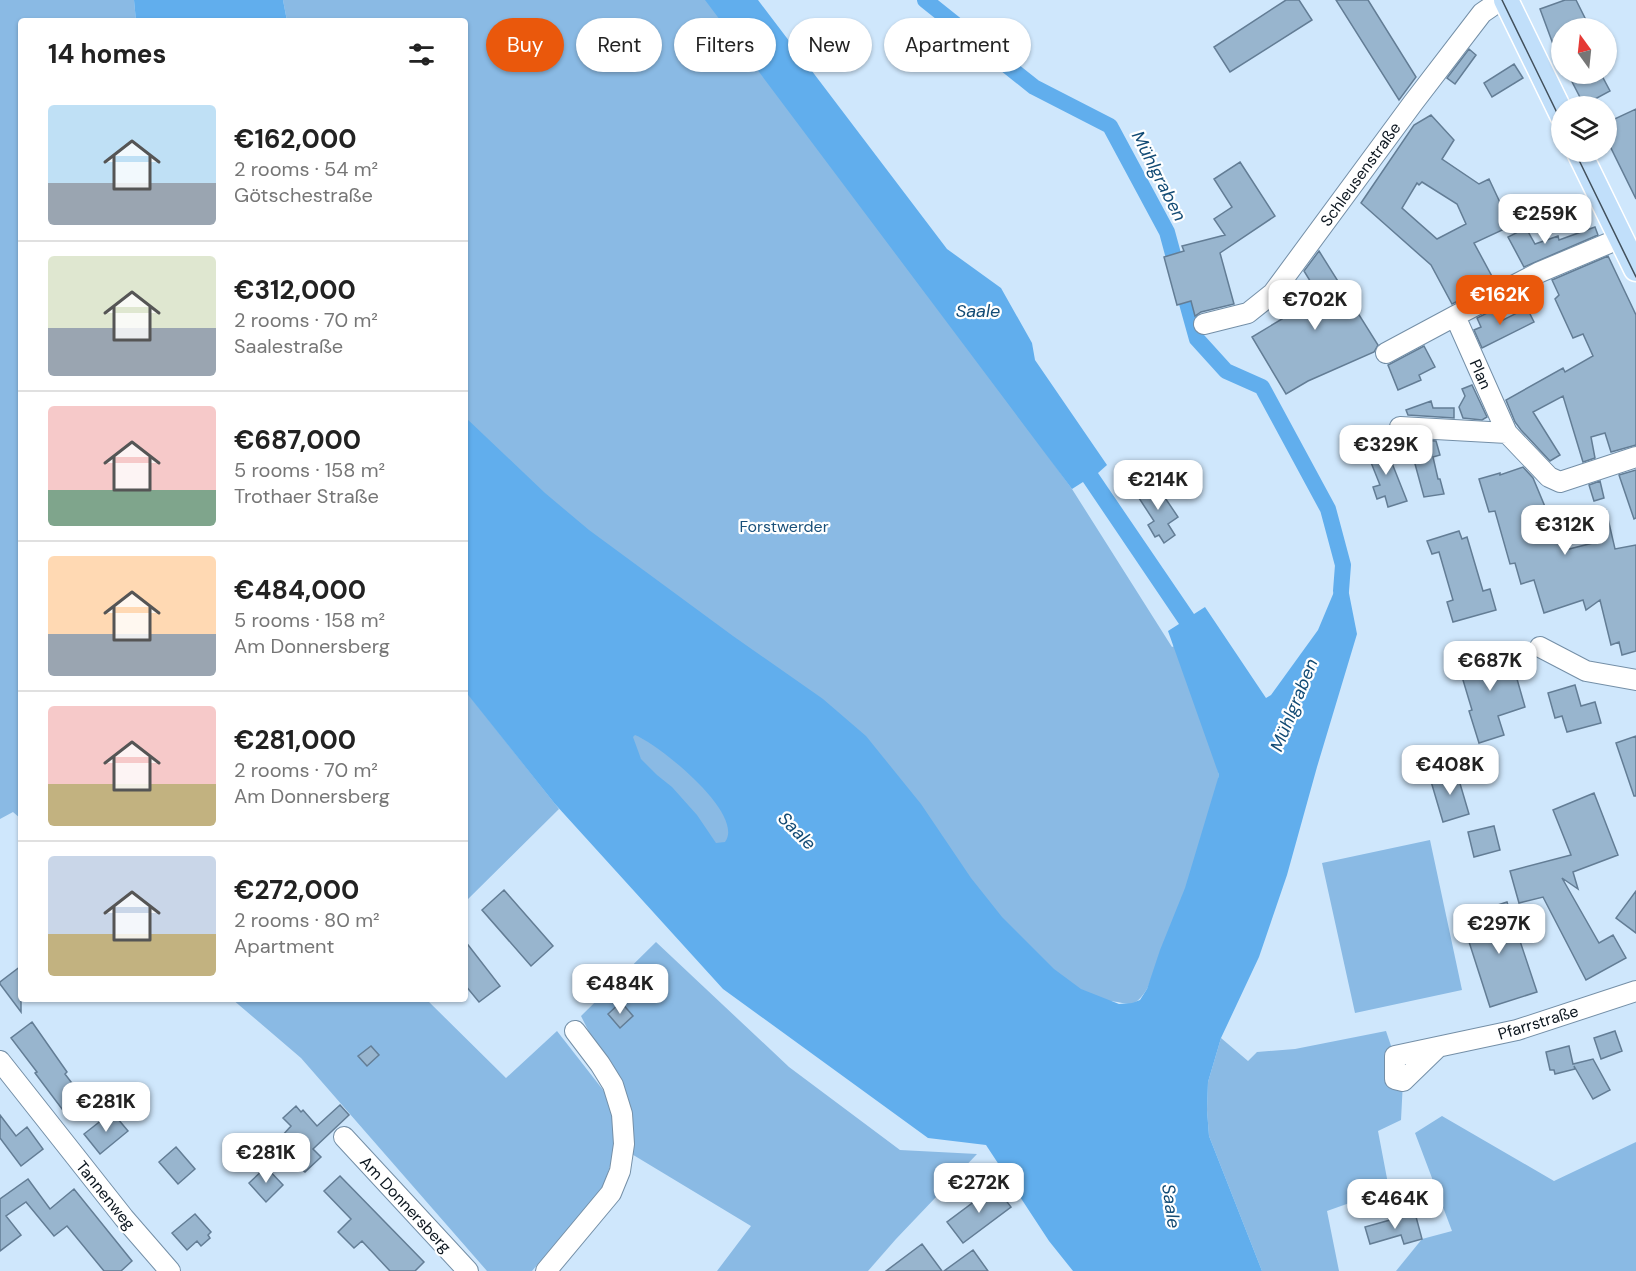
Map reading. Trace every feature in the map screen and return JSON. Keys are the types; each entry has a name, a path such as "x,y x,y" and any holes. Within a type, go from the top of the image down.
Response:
{"main road":[{"path":"1503,0 1552,96"},
{"path":"1584,162 1636,269"}],"street":[{"name":"Schleusenstraße","path":"1204,324 1248,313 1273,293 1482,13 1503,0"},
{"path":"1386,353 1540,272 1621,238"},
{"name":"Plan","path":"1455,316 1507,433 1549,477 1560,482 1636,457"},
{"path":"1400,427 1507,433"},
{"path":"1540,647 1586,671 1636,680"},
{"name":"Pfarrstraße","path":"1438,1047 1517,1030 1636,991"},
{"path":"546,1271 611,1193 620,1171 624,1144 622,1114 613,1085 575,1031"},
{"name":"Tannenweg","path":"0,1061 170,1271"},
{"name":"Am Donnersberg","path":"344,1137 468,1271"}],"green space":[{"path":"0,0 134,0 136,18 18,18 18,816 13,812 0,819"},
{"name":"Forstwerder","path":"283,0 716,0 729,18 674,18 674,72 768,72 1072,489 1172,647 1185,642 1219,775 1205,847 1147,989 1136,1001 1127,1004 1103,1002 684,838 468,446 468,18 286,18"},
{"path":"468,694 559,809 468,899"},
{"path":"1430,840 1462,990 1355,1013 1322,863"},
{"path":"656,942 789,1067 900,1150 977,1154 868,1271 717,1271 751,1226 630,1153 629,1112 581,1016"},
{"path":"236,1002 429,1002 506,1078 557,1031 614,1104 619,1139 603,1187 532,1271 487,1271 301,1058"},
{"path":"1386,1031 1403,1081 1401,1120 1378,1131 1389,1189 1327,1211 1339,1271 1262,1271 1209,1136 1208,1082 1221,1038 1248,1061 1257,1052 1295,1049"},
{"path":"1442,1116 1554,1181 1636,1142 1636,1271 1396,1271 1422,1239 1452,1231 1415,1133"}],"water":[{"path":"134,0 283,0 286,18 136,18"},
{"path":"705,0 758,0 772,18 719,18"},
{"name":"Saale","path":"776,24 788,40 788,72 813,72 947,249 1001,288 1032,343 1035,360 1107,465 1098,473 1194,614 1205,607 1266,698 1271,695 1318,630 1344,568 1357,634 1287,875 1259,957 1221,1038 1208,1082 1209,1136 1262,1271 1073,1271 1049,1241 986,1145 928,1138 723,989 555,804 468,695 468,420 545,493 589,530 823,699 866,736 921,804 971,878 1002,917 1054,969 1081,989 1119,1004 1140,1000 1147,989 1185,888 1219,775 1168,631 1179,624 1083,482 1072,489 759,72 776,72","holes":["635,735 646,741 679,765 712,798 723,815 728,830 725,842 716,843 697,815 672,787 641,759 633,737"]}],"building":[{"path":"1286,0 1299,0 1312,20 1230,72 1214,47"},
{"path":"1336,0 1368,0 1416,77 1399,100"},
{"path":"1565,0 1576,0 1585,18 1551,18 1551,39 1540,9"},
{"path":"1469,49 1476,55 1455,84 1447,78"},
{"path":"1514,64 1523,78 1492,97 1484,83"},
{"path":"1573,84 1606,84 1610,91 1601,96 1579,96"},
{"path":"1636,109 1636,199 1617,160 1617,118"},
{"path":"1431,115 1454,140 1442,159 1479,184 1489,179 1511,226 1474,243 1495,282 1452,304 1431,265 1361,203 1414,125","holes":["1422,182 1457,204 1466,224 1437,239 1402,208 1417,183 1419,185"]},
{"path":"1240,162 1275,216 1220,253 1234,304 1201,312 1195,316 1191,301 1177,305 1164,257 1184,251 1182,246 1225,235 1214,219 1232,207 1214,179"},
{"path":"1595,227 1598,235 1524,267 1508,237 1526,228 1535,244 1558,236 1559,240"},
{"path":"1319,251 1378,345 1374,352 1308,381 1286,394 1252,337 1282,319 1275,308 1312,284 1304,271"},
{"path":"1608,256 1636,315 1636,445 1611,452 1605,433 1591,437 1595,458 1583,462 1563,396 1533,412 1560,455 1550,461 1515,422 1506,400 1563,368 1565,372 1593,356 1583,334 1573,338 1555,299 1559,295 1552,280"},
{"path":"1527,308 1534,322 1482,348 1474,330 1481,327 1477,318 1495,309 1501,321"},
{"path":"1424,346 1435,367 1419,375 1421,380 1398,390 1388,365"},
{"path":"1472,385 1487,417 1482,420 1463,418 1459,407 1465,396 1462,389"},
{"path":"1431,401 1433,408 1454,408 1454,418 1408,415 1406,410"},
{"path":"1436,441 1440,455 1433,457 1444,494 1424,497 1409,442"},
{"path":"1384,443 1407,501 1388,507 1385,496 1377,499 1373,487 1380,485 1366,450"},
{"path":"1523,467 1533,478 1546,509 1556,506 1569,549 1597,542 1591,516 1606,510 1615,549 1636,545 1636,651 1622,655 1619,642 1611,645 1600,600 1586,610 1583,600 1544,613 1534,580 1521,584 1515,563 1510,564 1495,511 1489,512 1479,479"},
{"path":"1636,470 1636,518 1634,519 1619,475"},
{"path":"1153,480 1178,517 1168,524 1175,535 1164,543 1159,535 1155,537 1148,525 1154,521 1135,492"},
{"path":"1600,481 1604,498 1594,501 1589,485"},
{"path":"1459,531 1462,539 1467,537 1483,591 1490,589 1496,610 1453,622 1447,602 1453,600 1439,552 1432,554 1427,541"},
{"path":"1489,650 1494,663 1511,658 1525,707 1498,716 1504,735 1479,743 1457,660"},
{"path":"1575,685 1581,706 1595,702 1601,723 1567,732 1562,716 1555,718 1548,693"},
{"path":"1636,736 1636,796 1634,796 1616,743"},
{"path":"1456,770 1469,814 1443,822 1430,778"},
{"path":"1594,793 1618,855 1573,872 1578,889 1562,878 1599,943 1613,935 1626,958 1586,980 1543,897 1519,903 1510,871 1571,855 1553,810"},
{"path":"1494,826 1500,850 1474,857 1468,832"},
{"path":"504,890 553,946 531,966 482,910"},
{"path":"1636,891 1636,933 1616,918"},
{"path":"1507,902 1537,992 1490,1007 1461,917"},
{"path":"468,945 500,986 479,1002 468,989"},
{"path":"18,968 18,1002 21,1002 21,1012 0,984"},
{"path":"621,1002 633,1016 620,1028 608,1014"},
{"path":"32,1022 84,1099 65,1113 11,1038"},
{"path":"1615,1031 1622,1051 1601,1059 1594,1038"},
{"path":"371,1046 379,1055 367,1066 358,1056"},
{"path":"1569,1046 1573,1064 1593,1059 1610,1090 1593,1099 1574,1066 1575,1069 1555,1074 1554,1070 1550,1070 1546,1052"},
{"path":"340,1105 349,1115 313,1149 321,1157 305,1172 273,1146 291,1126 283,1118 296,1106 301,1112 303,1110 317,1126"},
{"path":"112,1112 128,1131 100,1154 84,1134"},
{"path":"0,1115 16,1136 27,1127 43,1149 21,1166 0,1138"},
{"path":"176,1147 195,1169 178,1184 159,1162"},
{"path":"266,1167 283,1185 266,1202 249,1183"},
{"path":"340,1176 424,1262 415,1271 390,1271 362,1241 354,1248 338,1232 351,1219 324,1191"},
{"path":"28,1179 50,1209 74,1189 132,1261 121,1271 104,1271 67,1226 54,1236 26,1202 6,1216 21,1235 0,1251 0,1199"},
{"path":"995,1186 1011,1207 963,1243 947,1222"},
{"path":"1415,1213 1422,1239 1404,1244 1401,1235 1370,1244 1365,1227"},
{"path":"195,1214 211,1232 208,1235 210,1238 201,1246 197,1241 187,1250 172,1233"},
{"path":"922,1244 942,1271 886,1271"},
{"path":"973,1250 988,1271 944,1271"}],"waterway":[{"name":"Mühlgraben","path":"925,0 1034,87 1110,126 1167,232 1173,254"},
{"name":"Mühlgraben","path":"1187,303 1197,339 1226,371 1262,387 1328,509 1343,565 1341,591"}],"tram line":[{"path":"1502,0 1551,100"},
{"path":"1580,162 1636,277"}]}
